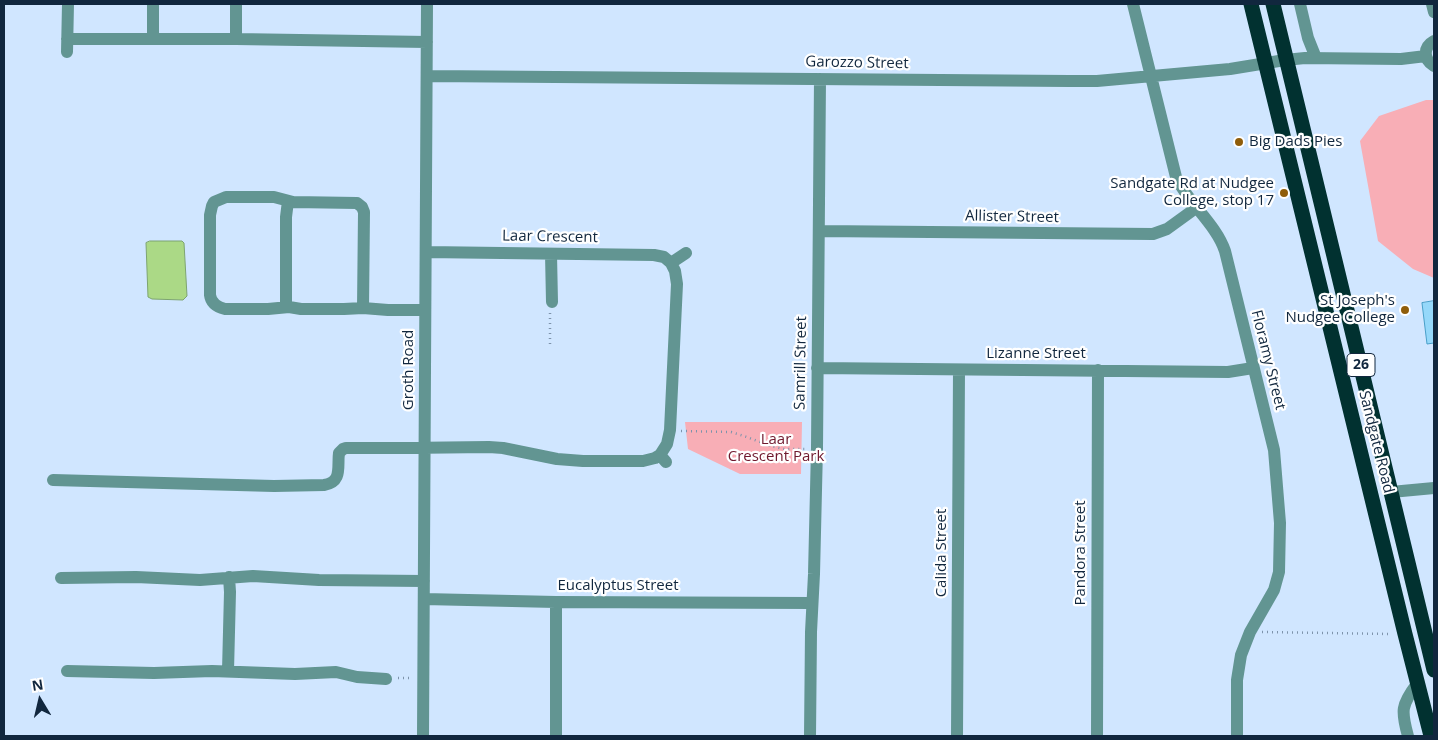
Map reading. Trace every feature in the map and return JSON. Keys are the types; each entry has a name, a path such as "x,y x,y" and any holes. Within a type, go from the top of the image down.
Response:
{"highway":[{"name":"Sandgate Road","path":"1251,4 1431,736"},
{"name":"Sandgate Road","path":"1272,4 1434,670"}],"street":[{"path":"68,4 68,45 153,39 427,42"},
{"path":"153,4 153,39"},
{"path":"236,4 236,39"},
{"name":"Groth Road","path":"423,736 427,4"},
{"name":"Floramy Street","path":"1133,4 1176,176 1222,244 1274,450 1280,523 1279,572 1274,590 1250,632 1241,654 1237,680 1237,736"},
{"path":"1300,4 1308,38 1316,58"},
{"path":"1432,4 1434,12"},
{"path":"1430,61 1426,48 1434,41"},
{"name":"Garozzo Street","path":"427,76 1070,82 1230,69 1286,60 1316,58 1430,61"},
{"name":"Samrill Street","path":"810,736 810,632 817,448 820,79"},
{"path":"363,308 364,212 357,203 288,201 274,197 226,197 214,202 210,215 210,295 212,302 218,307 224,309 286,307 425,310"},
{"path":"286,307 286,217 288,201"},
{"name":"Allister Street","path":"819,231 1153,234 1167,229 1196,208"},
{"name":"Laar Crescent","path":"426,252 654,255 664,257 671,263"},
{"path":"52,480 266,486 324,485 333,482 337,476 339,453 343,448 488,447 503,448 557,459 583,461 643,462 655,458 663,458 670,430 677,284 676,272 671,263 686,253"},
{"path":"552,254 552,302"},
{"name":"Lizanne Street","path":"817,368 1228,372 1253,368"},
{"name":"Calida Street","path":"957,736 959,370"},
{"name":"Pandora Street","path":"1097,736 1098,370"},
{"path":"1392,492 1434,488"},
{"path":"60,578 136,577 200,580 253,576 319,580 424,581"},
{"path":"228,671 229,577"},
{"name":"Eucalyptus Street","path":"424,600 812,603"},
{"path":"556,602 556,736"},
{"path":"67,671 154,673 228,671 295,674 336,672 357,677 386,679"},
{"path":"1408,736 1403,710 1409,694 1417,684"}],"path":[{"path":"550,346 549,315 552,302"},
{"path":"670,430 731,432 784,449 817,448"},
{"path":"1250,632 1391,634"}],"green space":[{"path":"1426,100 1434,100 1434,278 1413,269 1378,241 1360,141 1379,116"},
{"name":"Laar Crescent Park","path":"685,422 802,422 801,474 740,474 688,449"}],"shaded area":[{"path":"150,241 182,241 184,243 187,296 183,300 152,299 148,297 146,243"}],"building":[{"path":"1434,301 1434,343 1427,344 1422,303"}],"place":[{"name":"Big Dads Pies","path":"1239,142"},
{"name":"Sandgate Rd at Nudgee College, stop 17","path":"1284,193"},
{"name":"St Joseph's Nudgee College","path":"1405,310"}]}
